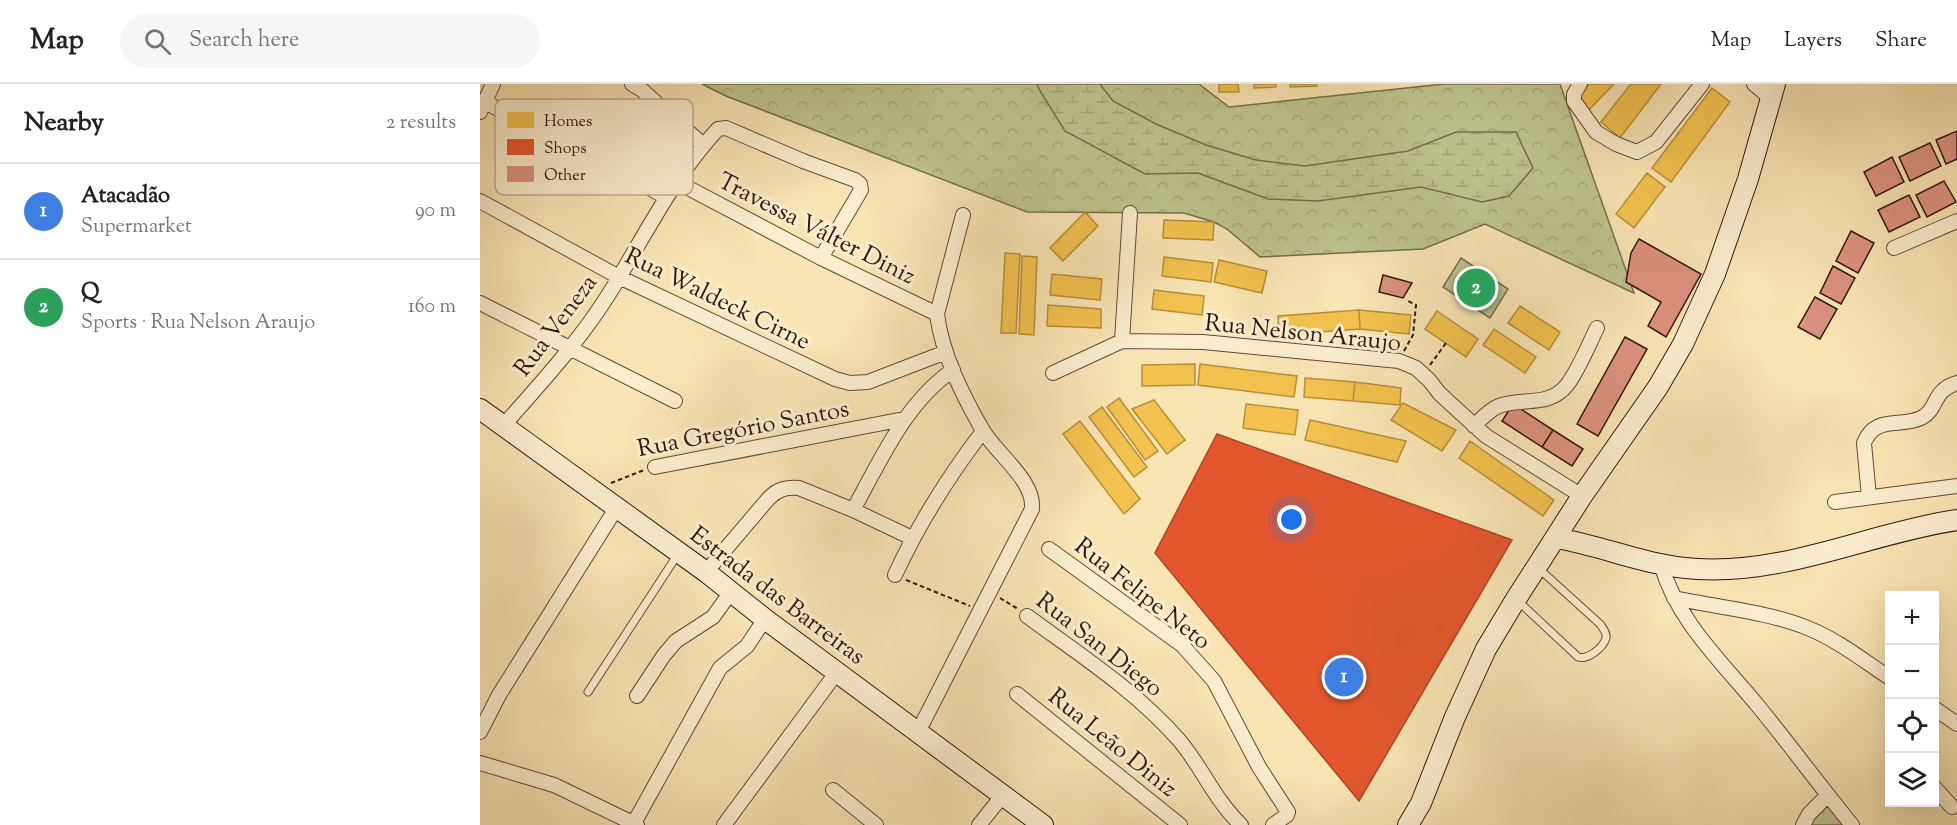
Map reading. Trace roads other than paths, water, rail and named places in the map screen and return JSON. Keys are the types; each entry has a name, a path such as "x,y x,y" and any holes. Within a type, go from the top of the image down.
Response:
{"main road":[{"path":"1408,825 1421,803 1486,650 1582,495 1658,387 1683,344 1715,274 1748,179 1774,92"},
{"name":"Estrada das Barreiras","path":"480,409 679,552 765,619 1043,825"},
{"path":"1556,538 1585,543 1661,564 1720,570 1766,566 1923,526 1957,520"}],"street":[{"path":"483,107 493,84"},
{"path":"632,84 652,99"},
{"path":"1580,84 1574,94 1574,101 1596,132 1616,144 1637,152 1656,142 1702,84"},
{"path":"1754,84 1774,92"},
{"name":"Rua Veneza","path":"693,159 718,129 726,128 803,161 855,180 860,184 861,190 821,258"},
{"path":"693,136 703,145"},
{"name":"Travessa Válter Diniz","path":"693,190 821,258 937,314"},
{"path":"662,195 666,197"},
{"name":"Rua Veneza","path":"503,426 571,350 620,277 666,197"},
{"name":"Rua Waldeck Cirne","path":"480,201 620,277 815,370 850,382 868,382 888,376 946,352"},
{"path":"1122,341 1130,213"},
{"path":"918,732 1032,509 1033,500 1026,485 983,431 953,370 939,328 937,314 963,216"},
{"path":"1894,248 1957,221"},
{"path":"480,303 675,401"},
{"path":"1474,426 1497,407 1549,399 1559,393 1568,385 1597,328"},
{"name":"Rua Nelson Araujo","path":"1053,373 1122,341 1203,342 1399,361 1416,368 1474,426 1498,444 1582,495"},
{"path":"853,510 904,419 929,388 953,370"},
{"path":"1869,497 1864,443 1867,435 1883,424 1912,421 1923,417 1931,410 1941,390 1957,383"},
{"name":"Rua Gregório Santos","path":"655,467 904,419"},
{"path":"895,575 912,538 954,470 983,431"},
{"path":"1835,502 1957,486"},
{"path":"706,572 776,491 791,487 799,488 853,510 912,538"},
{"path":"480,732 499,695 617,507"},
{"name":"Rua Felipe Neto","path":"1049,549 1182,645 1199,662 1214,681 1259,767 1288,812 1273,825"},
{"path":"1661,564 1674,598 1690,624 1852,825"},
{"path":"637,696 664,654 676,641 713,617 731,592"},
{"path":"1674,598 1764,616 1809,628 1885,675"},
{"name":"Rua San Diego","path":"1027,616 1124,686 1154,713 1181,743 1217,798 1241,825"},
{"path":"480,764 554,785 636,824 720,668 747,646 765,619"},
{"path":"724,825 837,672"},
{"name":"Rua Leão Diniz","path":"1017,694 1180,825"},
{"path":"1939,711 1957,724"},
{"path":"832,790 876,825"},
{"path":"1939,792 1952,807"},
{"path":"979,825 1003,795"},
{"path":"1803,825 1809,814 1828,795"}],"lane":[{"path":"588,692 679,552"},
{"path":"1516,599 1578,657 1590,657 1605,640 1606,635 1600,624 1537,567"}],"place":[{"name":"Q","path":"1476,288"},
{"name":"Atacadão","path":"1344,677"}]}
